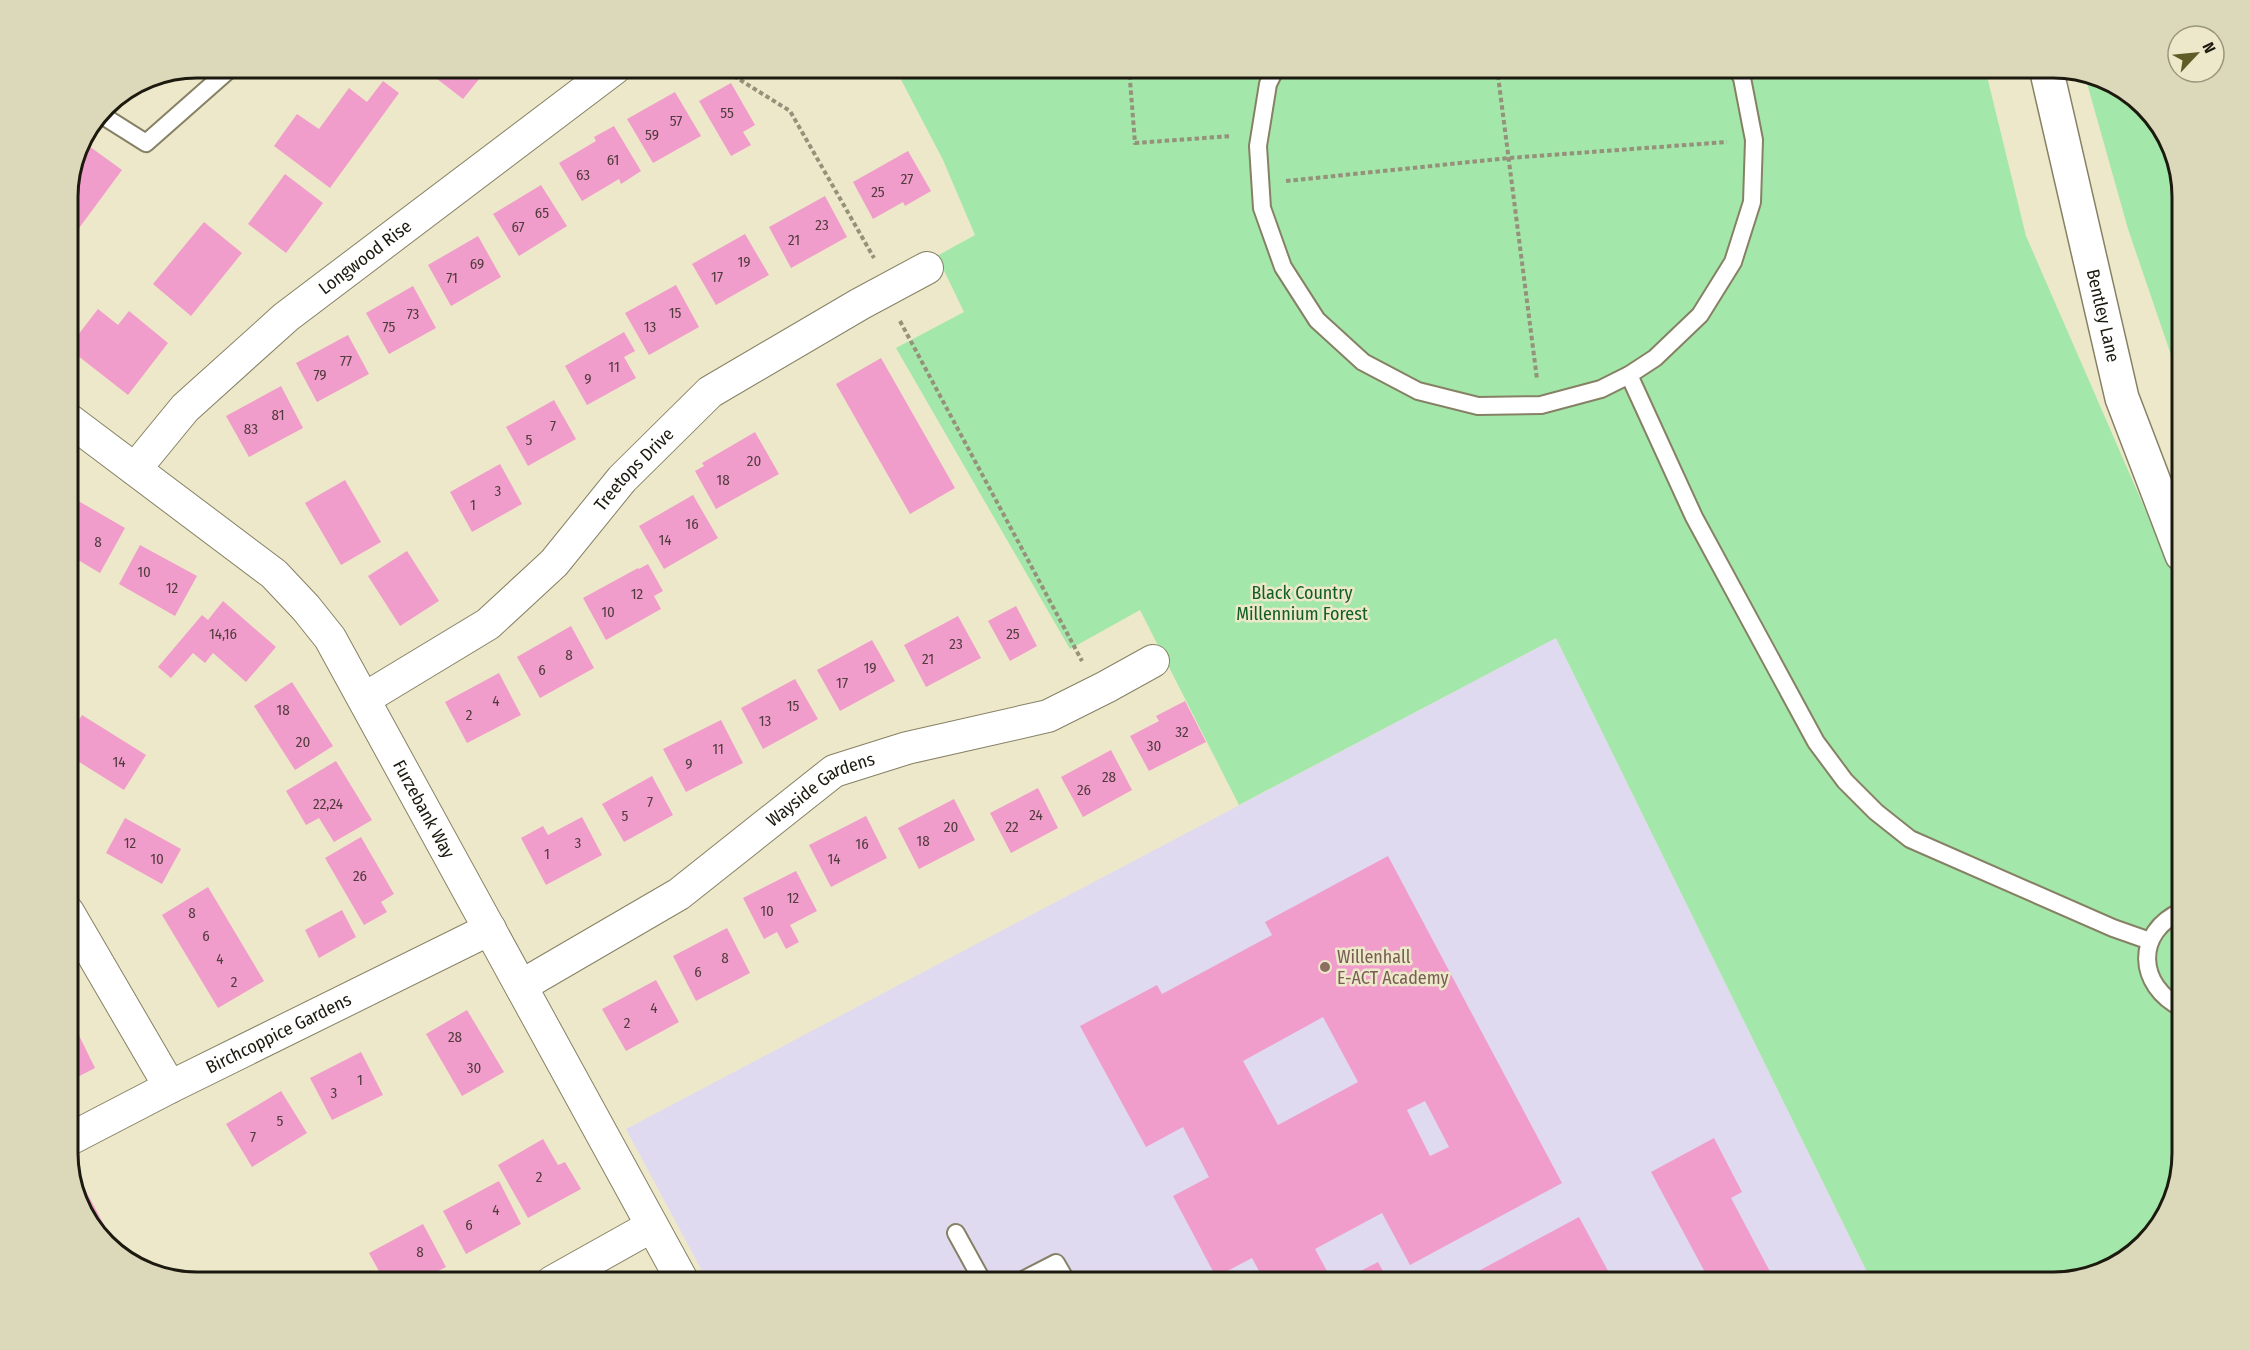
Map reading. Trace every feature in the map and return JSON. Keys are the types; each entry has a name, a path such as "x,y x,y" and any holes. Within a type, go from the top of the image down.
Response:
{"street":[{"name":"Longwood Rise","path":"135,469 185,408 286,317 588,78"},
{"name":"Bentley Lane","path":"2048,78 2122,398 2172,529"},
{"name":"Treetops Drive","path":"364,699 488,624 554,563 622,479 710,392 927,268"},
{"name":"Furzebank Way","path":"78,426 274,573 330,638 677,1272"},
{"name":"Wayside Gardens","path":"521,986 679,894 834,771 907,748 1048,716 1098,692 1153,661"},
{"path":"78,929 170,1087"},
{"name":"Birchcoppice Gardens","path":"78,1135 490,929"},
{"path":"570,1272 652,1226"}],"lane":[{"path":"108,119 146,143 220,78"},
{"path":"1272,78 1258,146 1263,208 1283,267 1317,320 1363,362 1418,391 1478,406 1541,405 1601,389 1655,358 1700,315 1733,262 1752,202 1754,140 1742,78"},
{"path":"1629,375 1694,517 1816,742 1845,781 1876,812 1910,839 2113,928 2150,941"},
{"path":"2172,915 2158,928 2150,941 2147,958 2149,974 2156,988 2172,1003"},
{"path":"956,1233 977,1272"},
{"path":"1038,1272 1056,1263 1061,1272"}],"path":[{"path":"737,78 790,111 888,289 1098,692"},
{"path":"1130,78 1136,143 1260,134"},
{"path":"1498,78 1541,405"},
{"path":"1261,183 1509,158 1754,140"}],"shaded area":[{"name":"Willenhall E-ACT Academy","path":"1556,638 1867,1272 703,1272 626,1129"}],"green space":[{"name":"Black Country Millennium Forest","path":"900,78 1987,78 2026,236 2172,571 2172,1153 2168,1184 2163,1198 2156,1212 2137,1237 2112,1256 2098,1263 2068,1271 1867,1272 1556,638 1239,805 1140,610 1070,649 896,348 964,312 937,256 975,235 943,160"},
{"path":"2087,83 2112,94 2131,108 2152,131 2166,159 2172,190 2172,358 2128,229"}],"building":[{"path":"436,78 480,78 463,99"},
{"path":"383,81 399,93 330,188 274,146 297,114 319,129 349,88 367,102"},
{"path":"731,83 755,125 743,132 751,145 731,156 699,101"},
{"path":"675,92 701,136 653,163 627,119"},
{"path":"614,126 641,171 621,184 619,179 582,201 559,163 596,141 594,137"},
{"path":"89,146 122,170 78,229 79,182"},
{"path":"908,151 931,191 905,206 903,202 873,219 853,182"},
{"path":"285,174 323,203 286,253 248,224"},
{"path":"541,185 567,226 519,256 493,214"},
{"path":"825,196 847,237 791,268 769,227"},
{"path":"204,222 242,253 191,316 153,284"},
{"path":"745,234 769,275 716,305 692,264"},
{"path":"478,236 501,277 451,306 428,265"},
{"path":"676,285 699,327 649,355 625,313"},
{"path":"413,286 436,328 389,354 366,313"},
{"path":"98,309 118,325 129,311 168,343 128,395 78,356 78,335"},
{"path":"624,332 635,351 624,357 636,378 587,405 565,366"},
{"path":"348,335 369,374 317,402 296,363"},
{"path":"881,358 955,488 910,514 836,384"},
{"path":"281,386 303,428 249,457 226,416"},
{"path":"554,400 576,439 528,466 506,427"},
{"path":"755,432 779,474 716,509 695,471 704,466 702,463"},
{"path":"500,464 522,504 472,532 450,492"},
{"path":"345,480 381,542 341,565 305,503"},
{"path":"693,495 718,538 664,569 639,526"},
{"path":"78,501 125,528 100,573 78,560"},
{"path":"140,545 197,576 175,616 119,584"},
{"path":"407,551 439,601 400,626 368,576"},
{"path":"648,564 663,591 654,596 661,609 606,640 583,598"},
{"path":"223,601 276,647 246,682 213,653 205,663 193,653 171,678 158,667 202,615 208,620"},
{"path":"1016,606 1037,646 1010,661 988,621"},
{"path":"958,616 981,658 926,687 904,645"},
{"path":"571,626 594,668 540,698 517,657"},
{"path":"872,640 895,681 840,711 817,670"},
{"path":"499,673 521,715 467,743 445,702"},
{"path":"795,679 818,719 763,749 741,708"},
{"path":"292,682 333,746 295,770 254,706"},
{"path":"1185,701 1206,742 1149,771 1130,736 1159,721 1156,716"},
{"path":"82,715 146,755 124,790 78,761 78,722"},
{"path":"721,720 743,763 686,792 663,749"},
{"path":"1111,750 1132,790 1083,817 1061,777"},
{"path":"336,761 372,820 334,842 319,818 306,825 286,791"},
{"path":"652,776 673,815 624,842 602,804"},
{"path":"1038,788 1058,828 1011,853 990,813"},
{"path":"954,799 975,840 919,869 898,828"},
{"path":"866,816 887,858 831,887 809,845"},
{"path":"582,817 602,855 546,885 521,838 543,826 548,835"},
{"path":"125,818 181,849 162,884 106,853"},
{"path":"361,837 394,894 381,902 387,912 364,925 325,858"},
{"name":"Willenhall E-ACT Academy","path":"1388,856 1562,1183 1410,1265 1382,1213 1315,1249 1328,1272 1260,1272 1252,1258 1225,1272 1213,1272 1173,1196 1209,1177 1183,1127 1146,1147 1080,1026 1157,985 1162,994 1272,935 1265,922","holes":["1323,1017 1358,1082 1278,1125 1243,1061","1425,1101 1449,1147 1430,1156 1407,1110"]},
{"path":"796,871 817,911 790,925 799,942 786,949 777,932 764,939 743,898"},
{"path":"208,887 264,981 218,1008 162,915"},
{"path":"342,910 356,937 319,958 305,930"},
{"path":"727,928 750,973 696,1001 673,956"},
{"path":"656,980 679,1022 626,1051 602,1009"},
{"path":"467,1010 504,1072 462,1096 426,1034"},
{"path":"78,1033 95,1068 78,1077"},
{"path":"361,1052 383,1095 332,1120 310,1078"},
{"path":"281,1091 307,1133 252,1167 226,1124"},
{"path":"1714,1138 1742,1192 1731,1198 1770,1272 1705,1272 1651,1172"},
{"path":"543,1139 558,1165 565,1162 581,1189 528,1218 498,1165"},
{"path":"499,1181 521,1224 466,1254 443,1211"},
{"path":"82,1184 106,1229 90,1205"},
{"path":"1579,1217 1609,1272 1477,1272"},
{"path":"423,1224 446,1267 436,1272 379,1272 369,1253"},
{"path":"1378,1262 1384,1272 1358,1272"}],"place":[{"name":"Willenhall E-ACT Academy","path":"1325,967"}]}
